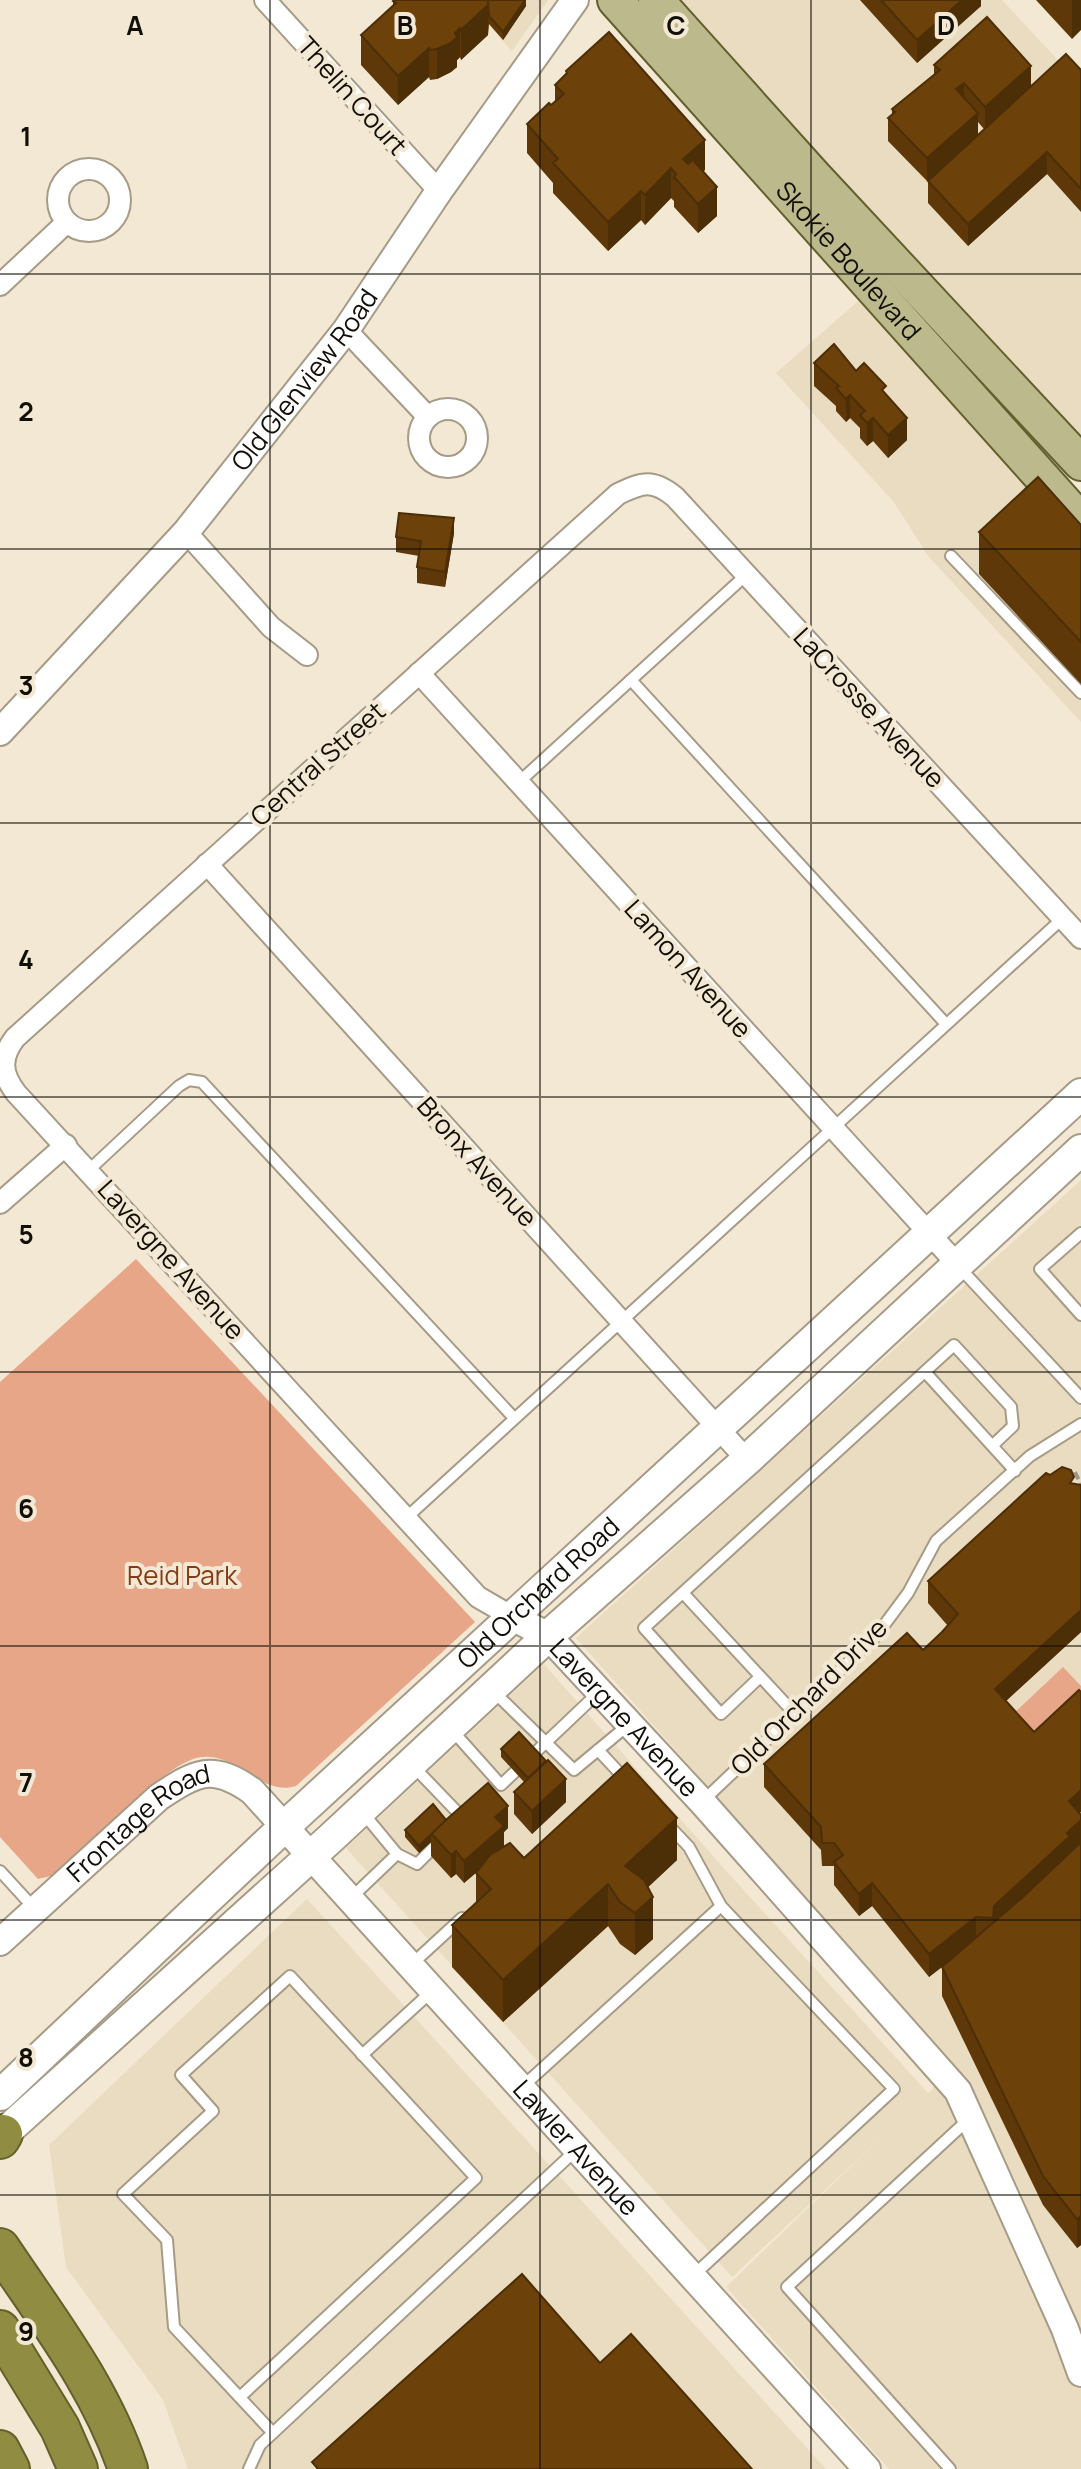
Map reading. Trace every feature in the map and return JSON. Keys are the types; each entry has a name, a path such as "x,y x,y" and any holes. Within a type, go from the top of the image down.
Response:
{"highway":[{"path":"0,2232 67,2333 78,2361"},
{"path":"0,2248 78,2361 115,2429 128,2469"},
{"path":"0,2330 60,2428 78,2469"},
{"path":"0,2450 10,2469"}],"main road":[{"name":"Skokie Boulevard","path":"615,0 1081,521"},
{"name":"Skokie Boulevard","path":"656,0 814,176 1081,463"},
{"name":"Old Orchard Road","path":"0,2095 511,1616 1081,1094"},
{"name":"Old Orchard Road","path":"1,2136 548,1636 747,1460 1081,1150"}],"street":[{"name":"Thelin Court","path":"265,0 439,191"},
{"name":"Old Glenview Road","path":"0,732 186,532 346,330 439,191 575,0"},
{"path":"0,285 67,222"},
{"path":"346,330 428,417"},
{"name":"Central Street","path":"3,1067 5,1052 15,1038 618,494 637,484 653,484"},
{"name":"LaCrosse Avenue","path":"653,484 675,497 1081,938"},
{"path":"186,532 271,627 307,655"},
{"name":"Lamon Avenue","path":"419,673 958,1265"},
{"name":"Bronx Avenue","path":"207,864 747,1460"},
{"name":"Lavergne Avenue","path":"3,1067 16,1093 478,1597 548,1636 702,1802 958,2091 1065,2329 1081,2373"},
{"path":"0,1203 66,1145"},
{"name":"Frontage Road","path":"0,1942 159,1797 187,1779 209,1772 232,1777 252,1791 284,1827"},
{"name":"Lawler Avenue","path":"284,1827 867,2469"}],"lane":[{"path":"951,556 1081,693"},
{"path":"519,782 746,575"},
{"path":"631,680 946,1024"},
{"path":"406,1518 1063,918"},
{"path":"89,1170 179,1086 189,1080 202,1082 514,1418"},
{"path":"1081,1233 1040,1269 1081,1315"},
{"path":"958,1265 1081,1398"},
{"path":"760,1677 721,1714 644,1628 954,1345 1011,1407 1013,1426 993,1445"},
{"path":"925,1372 1015,1471"},
{"name":"Old Orchard Drive","path":"702,1802 876,1636 908,1593 936,1541 1030,1456 1081,1424"},
{"path":"683,1593 795,1714"},
{"path":"491,1689 574,1770 629,1724"},
{"path":"450,1727 501,1785 600,1691"},
{"path":"598,1750 630,1785"},
{"path":"411,1763 463,1818 454,1827"},
{"path":"609,1785 620,1774"},
{"path":"361,1810 397,1854 417,1864 444,1836"},
{"path":"660,1816 689,1847 721,1906 894,2089 692,2277"},
{"path":"349,1899 397,1854"},
{"path":"0,1871 35,1910"},
{"path":"521,2088 721,1906"},
{"path":"410,1966 468,1913"},
{"path":"240,2397 476,2178 290,1976 181,2075 213,2111 123,2194 167,2240 174,2327 273,2433"},
{"path":"362,2055 432,1991"},
{"path":"950,2469 787,2287 970,2118"},
{"path":"249,2469 260,2445 577,2150"}],"path":[{"path":"1075,1472 1081,1485"}],"shaded area":[{"path":"466,0 548,0 512,51"},
{"path":"677,0 1002,0 1081,85 1081,447"},
{"path":"864,296 1081,539 1081,722 929,557 893,501 776,373"},
{"path":"1081,1180 1081,2469 889,2469 726,2287 888,2131 732,2277 346,1848 544,1664 928,2093 956,2066 576,1638"},
{"path":"307,1899 826,2469 188,2469 163,2400 66,2267 49,2145"}],"green space":[{"name":"Reid Park","path":"136,1259 475,1622 296,1786 283,1788 270,1785 221,1759 193,1759 150,1787 65,1870 38,1879 0,1837 0,1382"},
{"path":"1063,1667 1081,1686 1081,1690 1029,1738 1010,1717"}],"building":[{"path":"394,0 489,0 488,5 455,33 457,37 451,43 437,49 429,48 398,76 361,35 396,3"},
{"path":"488,0 525,0 503,32 489,16"},
{"path":"881,0 962,0 917,40"},
{"path":"987,17 1031,66 985,107 964,83 956,89 978,113 927,158 888,118 895,112 892,109 940,70 934,65"},
{"path":"609,32 705,140 683,159 688,164 693,160 717,187 698,204 674,177 676,174 671,168 645,195 641,191 608,222 553,163 558,159 527,124 549,103 551,105 564,94 555,85"},
{"path":"1066,54 1081,70 1081,189 1047,152 968,224 928,181"},
{"path":"834,344 856,371 864,363 886,386 882,390 907,418 888,435 873,418 867,423 860,415 865,411 850,395 846,399 836,388 839,386 814,363"},
{"path":"1038,477 1081,525 1081,642 979,532"},
{"path":"399,513 454,518 445,572 417,567 421,541 396,537"},
{"path":"1062,1467 1071,1470 1074,1477 1070,1483 1081,1485 1081,1610 995,1689 1034,1732 1079,1690 1081,1692 1081,1790 1069,1801 1081,1815 1081,1820 1067,1833 1070,1836 994,1906 993,1918 976,1917 929,1954 872,1883 859,1894 834,1862 843,1855 834,1843 822,1843 821,1827 764,1764 907,1633 923,1650 942,1632 958,1614 928,1581 1046,1473 1050,1475"},
{"path":"519,1732 546,1761 528,1778 501,1749"},
{"path":"548,1760 566,1779 532,1811 514,1792"},
{"path":"627,1763 677,1818 625,1866 644,1880 653,1897 635,1913 620,1902 608,1884 503,1980 452,1925 491,1889 476,1873 490,1855 510,1843 524,1858"},
{"path":"488,1783 508,1806 495,1817 504,1826 464,1861 456,1851 451,1855 431,1833"},
{"path":"433,1804 446,1820 419,1846 405,1830"},
{"path":"1081,1842 1081,2216 1077,2219 1043,2176 942,1967"},
{"path":"522,2274 600,2363 631,2334 752,2469 318,2469 312,2462"}]}
